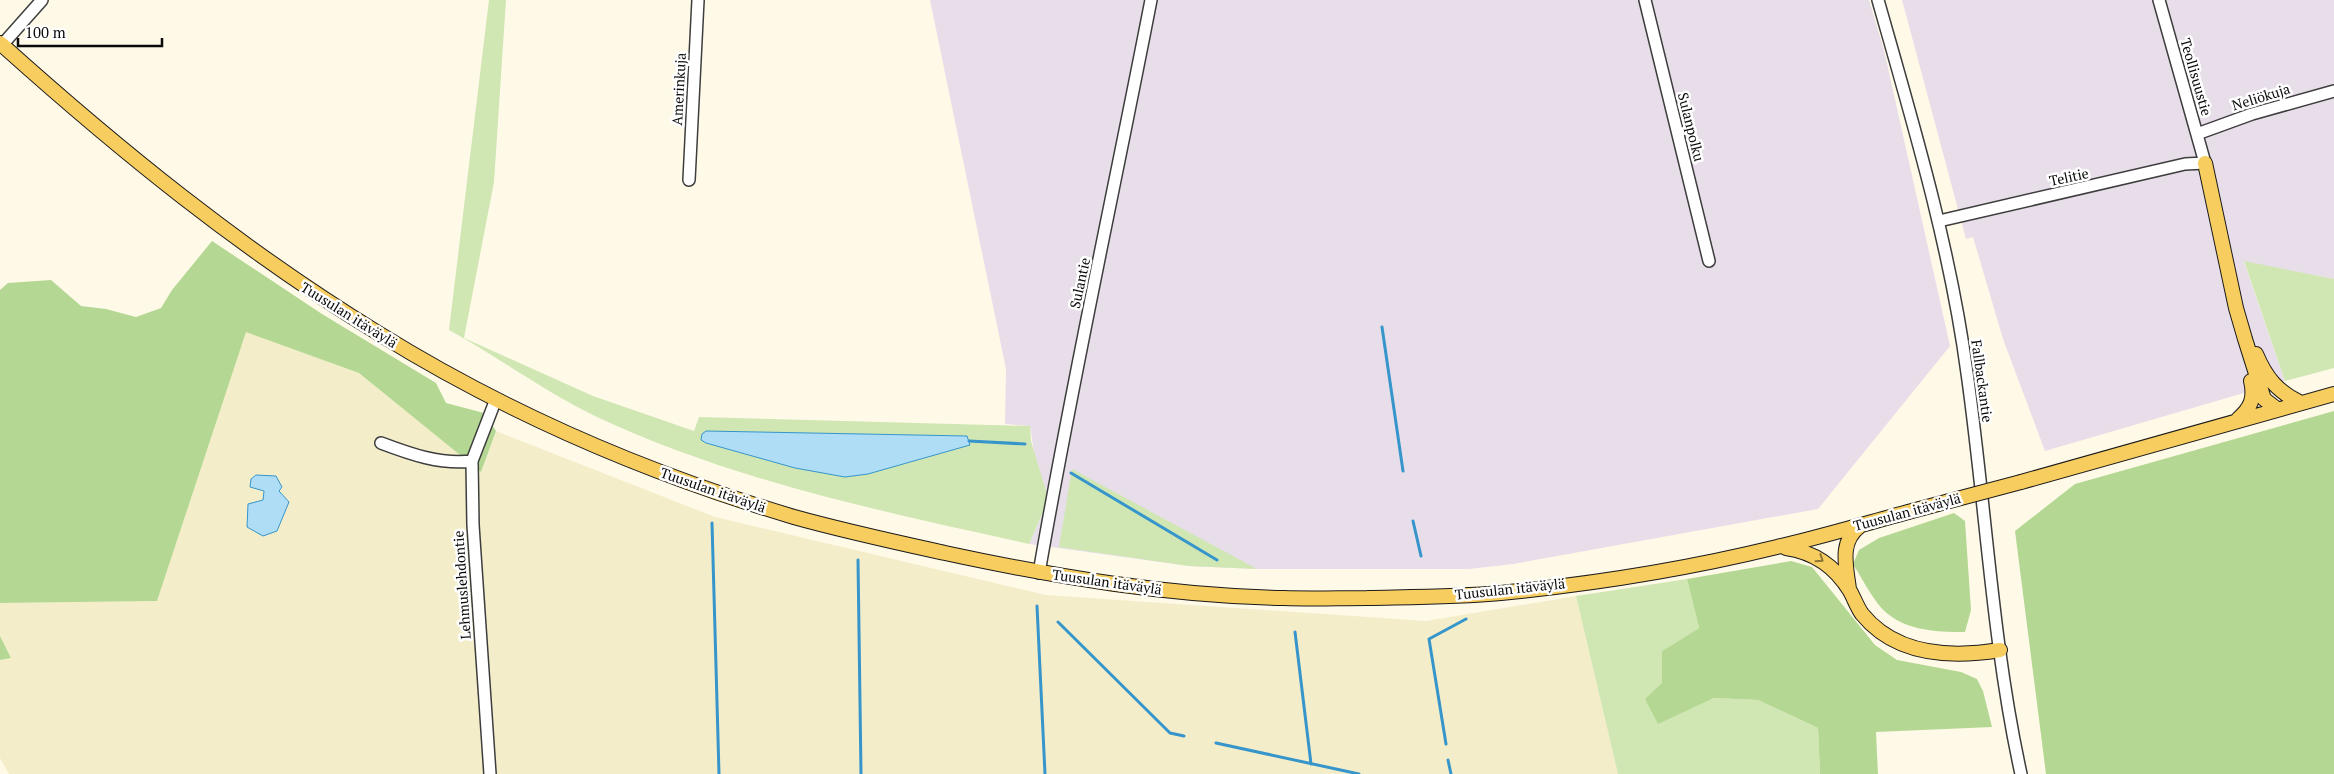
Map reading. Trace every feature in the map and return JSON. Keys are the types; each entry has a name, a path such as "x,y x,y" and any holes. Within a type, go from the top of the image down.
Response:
{"main road":[{"name":"Tuusulan itäväylä","path":"1,44 136,162 207,218 286,275 382,336 496,399 562,431 628,459 727,496 799,518 888,541 1039,573 1181,592 1281,598 1410,598 1501,593 1638,574 1780,547 2021,482 2334,394"},
{"path":"2205,163 2231,286 2258,385 2267,403 2277,409"},
{"path":"2231,286 2265,372 2277,389 2301,403"},
{"path":"2231,286 2233,310 2253,391 2251,406 2234,422"},
{"path":"1849,590 1845,548 1853,532 1863,524"},
{"path":"1780,547 1799,550 1822,560 1849,590 1861,613 1871,624 1906,647 1948,654 2000,650"}],"street":[{"path":"1,44 42,0"},
{"name":"Amerinkuja","path":"689,180 698,0"},
{"name":"Sulantie","path":"1039,573 1069,401 1103,248 1151,0"},
{"name":"Sulanpolku","path":"1645,0 1709,261"},
{"name":"Fallbackantie","path":"1878,0 1939,221 1967,372 2000,650 2021,774"},
{"name":"Teollisuustie","path":"2159,0 2205,163"},
{"name":"Neliökuja","path":"2197,134 2252,114 2334,91"},
{"name":"Telitie","path":"1939,221 2185,164 2205,163"},
{"name":"Lehmuslehdontie","path":"490,774 473,525 472,461 496,399"},
{"path":"381,443 411,454 456,463 472,461"}],"shaded area":[{"path":"930,0 1869,0 1884,50 1950,346 1818,509 1513,564 1469,569 1257,569 1189,566 1029,544 1043,512 1030,426 1005,424 1006,369"},
{"path":"1902,0 2334,0 2334,279 2244,262 2285,381 2045,451 2003,339 1973,237 1966,239"},
{"path":"246,331 359,373 481,471 496,431 715,517 1046,595 1426,621 1576,596 1618,774 9,774 0,758 0,660 11,658 0,636 0,603 157,601"}],"green space":[{"path":"489,0 506,0 494,182 464,338 593,396 694,431 699,417 1030,426 1031,441 1047,494 1043,512 1029,544 808,492 700,459 647,439 595,416 558,396 449,330"},
{"path":"212,241 322,314 436,383 446,403 484,413 496,431 481,472 359,373 246,332 157,601 0,603 0,290 8,283 51,280 81,306 106,309 136,317 161,308 172,290"},
{"path":"2244,261 2334,279 2334,368 2285,381"},
{"path":"2334,411 2334,774 2046,774 2015,531 2075,484"},
{"path":"1072,469 1257,569 1189,566 1059,547"},
{"path":"1954,513 1965,521 1971,610 1965,632 1918,628 1896,620 1878,604 1853,564 1859,550 1879,538"},
{"path":"1791,561 1812,567 1875,645 1897,660 1961,672 1977,679 1983,691 1992,727 1876,732 1878,774 1820,774 1818,728 1758,700 1714,698 1658,724 1645,699 1662,683 1662,651 1699,628 1687,579"},
{"path":"1687,579 1699,628 1662,651 1662,683 1658,723 1714,698 1758,700 1818,728 1820,774 1618,774 1576,596"},
{"path":"0,636 11,658 0,660"}],"water":[{"path":"706,431 967,436 970,445 868,474 845,477 795,468 706,443 701,440 702,434"},
{"path":"256,475 276,476 282,487 279,491 289,502 277,531 263,536 247,527 248,504 263,500 264,491 250,487 251,479"}],"waterway":[{"path":"1382,327 1403,471"},
{"path":"969,441 1025,444"},
{"path":"1071,473 1217,560"},
{"path":"1413,521 1421,556"},
{"path":"712,523 719,774"},
{"path":"858,560 861,774"},
{"path":"1037,606 1045,774"},
{"path":"1446,744 1429,639 1466,619"},
{"path":"1058,622 1170,733 1184,736"},
{"path":"1295,632 1311,764"},
{"path":"1216,743 1359,774"},
{"path":"1448,760 1451,774"}]}
